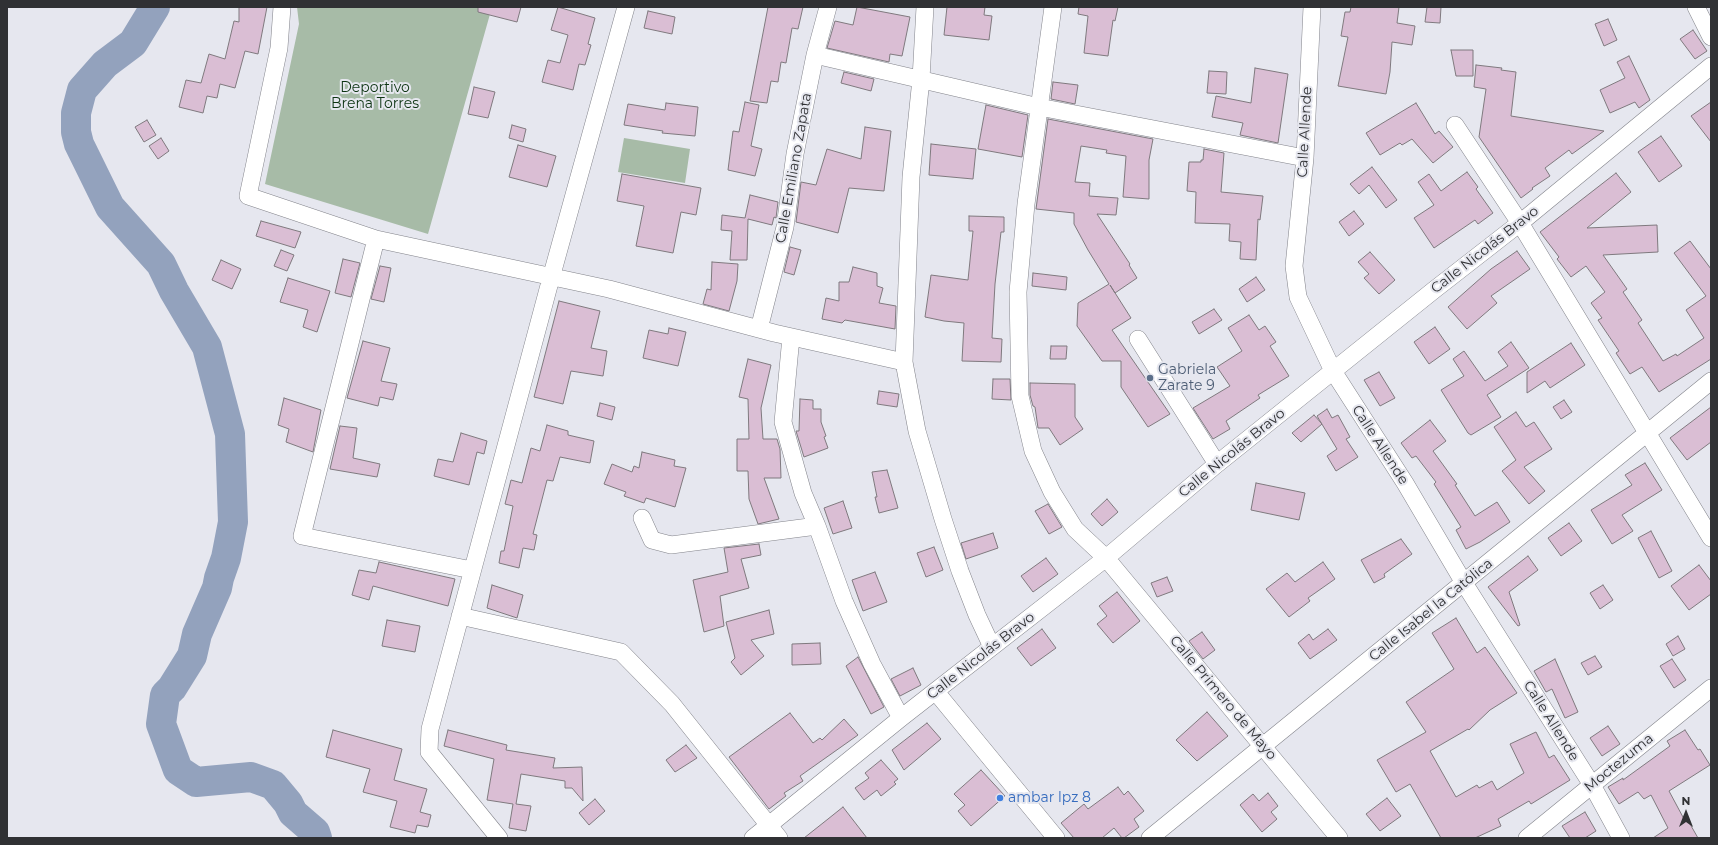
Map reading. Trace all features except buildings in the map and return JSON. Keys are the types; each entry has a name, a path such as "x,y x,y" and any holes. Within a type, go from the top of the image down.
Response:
{"street":[{"path":"282,7 279,48 248,196 376,239 551,278 609,289 759,329 904,362"},
{"path":"499,838 429,752 430,729 551,278 626,7"},
{"name":"Calle Emiliano Zapata","path":"759,329 785,227 795,154 814,55 828,7"},
{"path":"925,7 921,79 911,177 904,362 917,431 943,519 974,608 992,647"},
{"name":"Calle Primero de Mayo","path":"1053,7 1026,204 1018,292 1020,396 1032,451 1052,492 1075,529 1106,558 1339,838"},
{"name":"Calle Allende","path":"1312,7 1305,158 1294,266 1298,297 1333,371 1405,483 1464,582 1592,785 1621,838"},
{"path":"1696,7 1711,37"},
{"path":"814,55 1039,107 1305,158"},
{"name":"Calle Nicolás Bravo","path":"753,838 774,832 901,718 1106,558 1217,464 1520,223 1711,66"},
{"path":"1455,125 1520,223 1711,538"},
{"path":"376,239 302,536 472,570"},
{"path":"792,337 783,422 803,493 817,526 844,601 872,664 901,718"},
{"path":"1138,338 1217,464"},
{"name":"Calle Isabel la Católica","path":"1150,838 1711,381"},
{"path":"642,518 652,540 671,546 817,526"},
{"path":"460,616 621,652 672,704 774,832"},
{"name":"Moctezuma","path":"1527,838 1711,688"},
{"path":"936,692 1056,838"}],"green space":[{"name":"Deportivo Brena Torres","path":"297,7 492,7 428,234 265,184 299,24"},
{"path":"624,138 690,149 685,183 618,172"}],"waterway":[{"path":"155,7 133,43 105,64 82,90 76,113 76,132 79,144 110,207 161,264 174,291 207,347 230,434 233,522 226,558 217,588 197,634 192,656 172,688 165,695 161,724 178,770 196,782 251,777 273,785 288,803 293,813 315,832 317,838"}],"place":[{"name":"Gabriela Zarate 9","path":"1150,378"},
{"name":"ambar lpz 8","path":"1000,798"}]}
